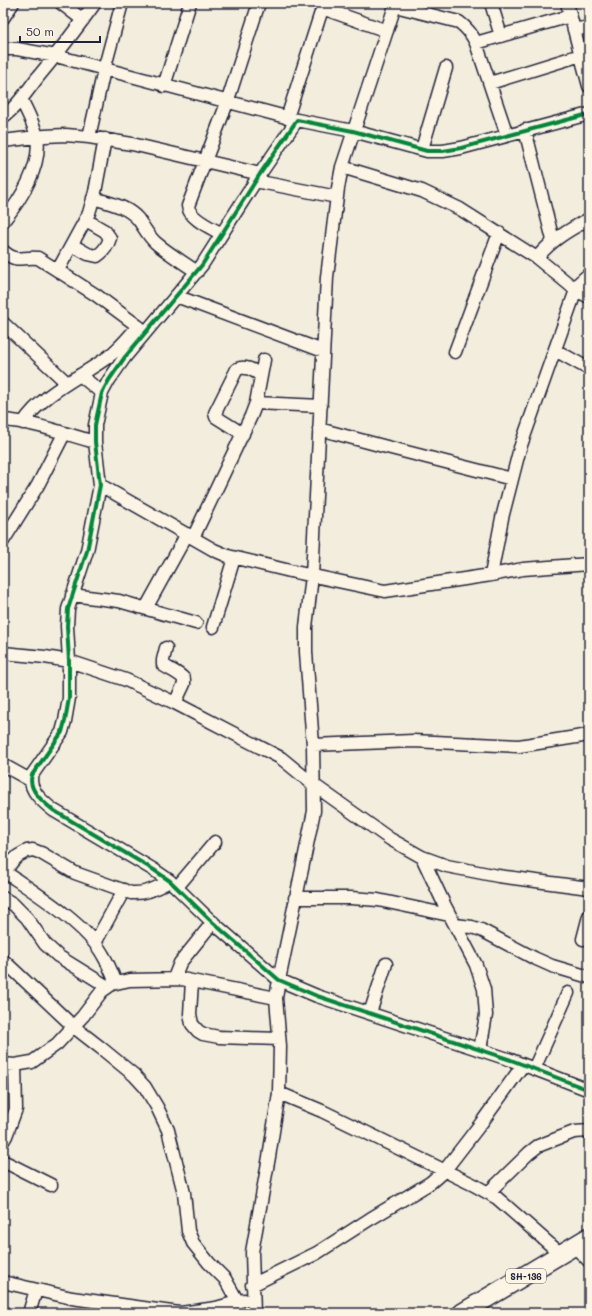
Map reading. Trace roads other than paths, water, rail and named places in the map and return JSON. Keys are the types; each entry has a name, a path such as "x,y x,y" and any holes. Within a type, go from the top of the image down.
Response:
{"main road":[{"name":"SH-136","path":"462,1313 568,1251 589,1237"}],"street":[{"path":"3,18 13,3"},
{"path":"61,3 83,20"},
{"path":"3,117 21,99 56,56 95,3"},
{"path":"89,137 104,70 122,3"},
{"path":"164,86 190,3"},
{"path":"222,234 190,214 188,211 188,206 227,103 259,3"},
{"path":"491,3 501,36"},
{"path":"567,3 589,86"},
{"path":"254,1313 252,1252 279,1093 279,1039 276,998 278,980 314,811 313,745 306,652 306,627 312,576 327,277 342,167 395,4 459,22 468,29 476,43 507,135"},
{"path":"23,423 29,413 38,405 67,383 108,357 142,329 176,296 196,272 258,178 292,119 323,5 387,31"},
{"path":"476,43 570,16"},
{"path":"574,30 589,27"},
{"path":"3,49 18,49 56,56 227,103 292,119 353,131 427,151 443,151 461,148 589,114"},
{"path":"490,83 581,55"},
{"path":"422,149 446,68"},
{"path":"3,220 13,208 27,186 36,155 37,137 21,99"},
{"path":"525,130 553,240"},
{"path":"3,141 66,135 105,139 206,160 258,178 337,197"},
{"path":"58,270 86,220 93,198 105,139"},
{"path":"342,167 429,194 460,209 537,258 576,290 589,297"},
{"path":"93,198 120,206 131,212 142,224 148,235 156,243 196,272"},
{"path":"537,258 553,240 589,219"},
{"path":"72,245 88,254 97,256 101,253 109,241 110,238 106,232 86,220"},
{"path":"455,352 499,233"},
{"path":"3,251 16,259 22,260 29,257 38,258 96,295 142,329"},
{"path":"491,576 502,518 520,448 576,290 579,283 589,274"},
{"path":"176,296 324,351"},
{"path":"3,324 67,383"},
{"path":"142,329 109,380 102,393 99,404 95,425 95,442 100,485 87,551 68,609 69,698 62,732 32,775 30,780 32,787 41,799 53,810 154,870 173,884 278,980 317,996 480,1050 589,1090"},
{"path":"555,350 589,369"},
{"path":"146,608 190,536 243,434 256,403 264,360"},
{"path":"243,434 223,423 216,417 215,413 238,369 241,367 247,368 261,375"},
{"path":"80,375 102,393"},
{"path":"256,403 321,406"},
{"path":"3,420 23,423 95,442"},
{"path":"319,429 512,479"},
{"path":"3,541 38,485 64,434"},
{"path":"100,485 214,550 228,556 312,576 385,591 491,576 523,569 589,564"},
{"path":"214,627 234,558"},
{"path":"72,595 119,601 196,623"},
{"path":"166,648 163,660 164,665 168,669 180,674 184,679 184,684 176,703"},
{"path":"3,653 69,661 126,680 176,703 281,758 314,785 390,839 422,857 447,866 498,876 589,888"},
{"path":"313,745 413,741 519,746 589,735"},
{"path":"3,765 30,780"},
{"path":"112,985 103,954 89,936 68,918 4,873 18,856 27,851 33,850 74,873 91,880 131,893 141,894 173,884 215,842"},
{"path":"422,857 452,920 476,965 484,989 486,1015 480,1050"},
{"path":"95,944 124,890"},
{"path":"3,898 13,904 27,918 45,944 58,956 112,985"},
{"path":"295,898 351,898 378,900 452,920 472,927 552,966 589,977"},
{"path":"583,939 589,916"},
{"path":"174,978 180,963 213,922"},
{"path":"3,960 74,1027 134,1076 144,1087 157,1107 168,1130 184,1194 188,1231 193,1243 209,1263 225,1279 238,1302"},
{"path":"370,1013 386,964"},
{"path":"3,1141 16,1109 9,1065 32,1062 57,1044 74,1027 102,991 112,985 130,980 174,978 276,998"},
{"path":"192,981 190,1014 192,1024 198,1031 203,1034 219,1037 279,1039"},
{"path":"534,1069 568,993"},
{"path":"252,1285 316,1253 430,1183 446,1170 523,1065"},
{"path":"279,1093 322,1111 411,1155 446,1170 497,1198 568,1251 589,1261"},
{"path":"488,1193 529,1152 538,1146 574,1132 589,1131"},
{"path":"3,1161 51,1185"},
{"path":"3,1282 72,1298 180,1313 216,1308 253,1298"},
{"path":"29,1313 36,1290"}]}
